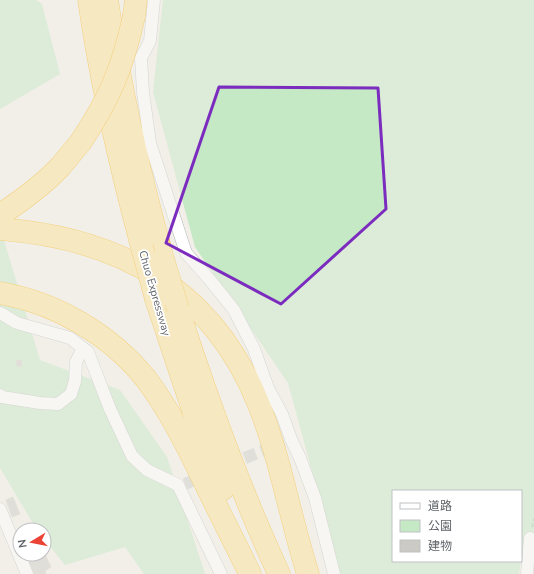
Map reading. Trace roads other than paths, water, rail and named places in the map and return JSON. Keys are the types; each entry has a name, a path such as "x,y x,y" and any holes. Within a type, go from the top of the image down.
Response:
{"highway":[{"name":"Chuo Expressway","path":"89,0 103,85 126,186 156,299 192,410 234,517 260,574"},
{"name":"Chuo Expressway","path":"107,0 121,89 146,199 163,259 178,309 218,426 250,508 279,574"},
{"path":"0,215 23,200 42,184 80,143 109,94 120,67 128,42 135,8"},
{"path":"0,229 48,234 77,241 106,251 136,264 162,279 188,300 211,324 231,349 246,375 260,406 308,574"},
{"path":"0,293 35,302 60,312 83,324 107,341 145,378 160,400 189,451 250,574"}],"street":[{"path":"154,0 150,42 141,58 143,92 150,143 186,254 210,280 234,310 254,349 268,388 282,414 287,441 300,458 315,498 334,574"},
{"path":"0,313 17,323 70,338 88,352 110,409 132,456 147,470 181,485 221,574"},
{"path":"0,395 2,397 33,402 58,404 71,394 75,381 76,362 83,348"},
{"path":"0,509 27,574"},
{"path":"528,574 530,538"}],"tunnel":[{"path":"228,465 284,442"},
{"path":"185,484 206,475"}]}
